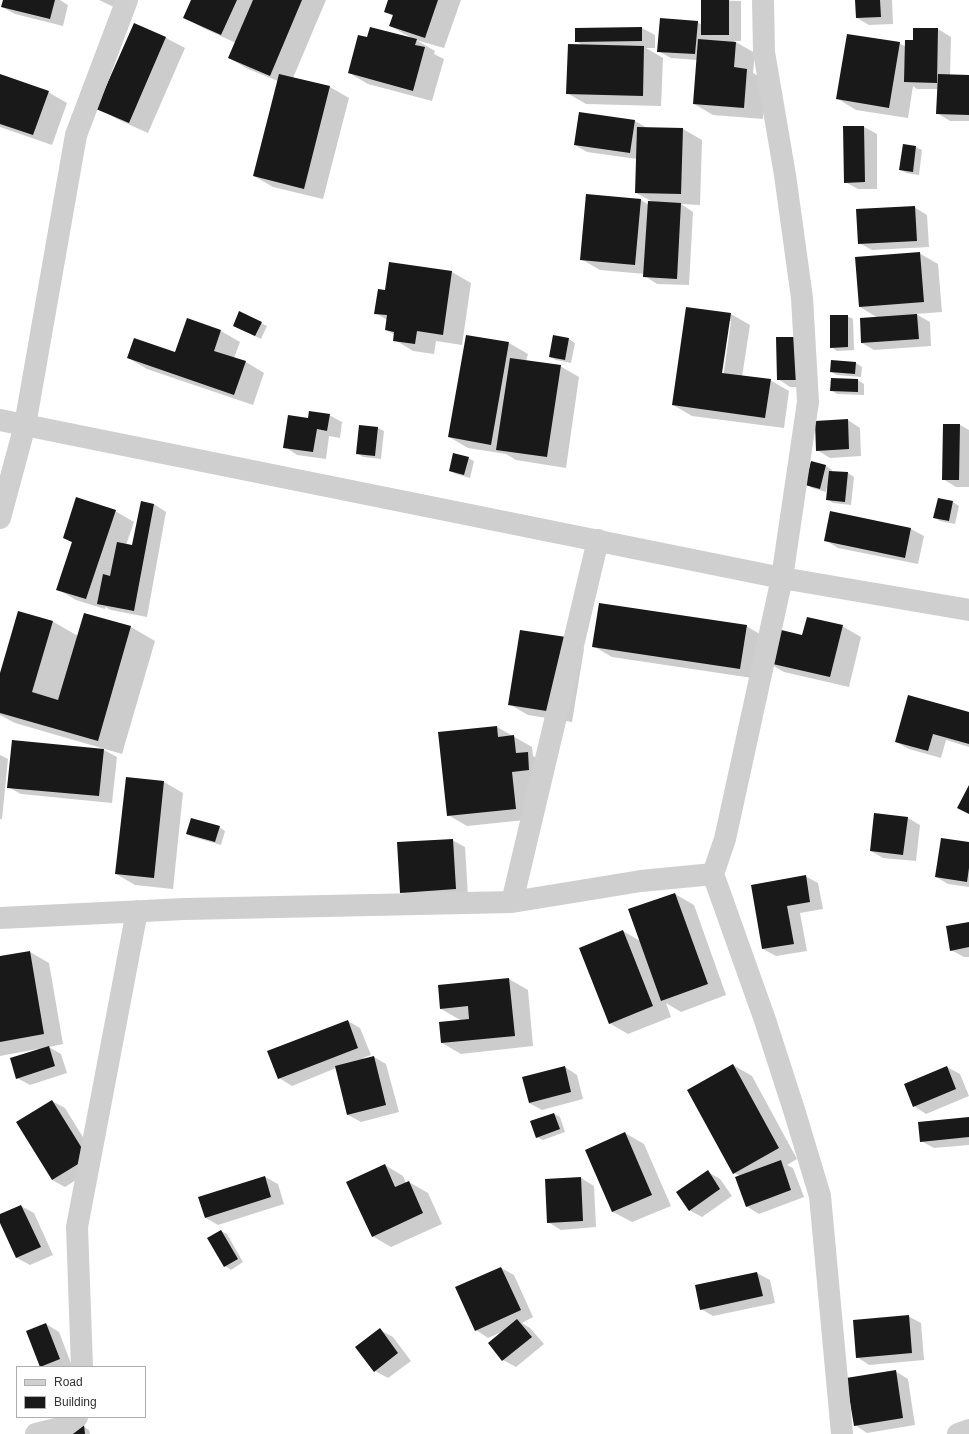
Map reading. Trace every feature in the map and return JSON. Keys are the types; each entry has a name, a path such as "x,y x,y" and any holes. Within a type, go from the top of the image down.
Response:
{"street":[{"path":"0,518 25,425 76,135 127,0"},
{"path":"763,0 764,52 785,175 802,298 808,402 782,578 725,839 713,874 765,1020 820,1196 842,1434"},
{"path":"0,420 782,578 969,610"},
{"path":"512,902 598,540"},
{"path":"0,918 185,908 512,902 641,881 713,874"},
{"path":"82,1366 76,1227 137,911"},
{"path":"36,1434 64,1427 76,1418"},
{"path":"958,1434 969,1430"}],"building":[{"path":"3,0 55,0 50,19 1,7"},
{"path":"191,0 237,0 221,35 183,18"},
{"path":"253,0 302,0 270,76 228,58"},
{"path":"388,0 438,0 425,38 389,26 393,15 384,12"},
{"path":"701,0 729,0 729,35 701,35"},
{"path":"855,0 880,0 881,17 856,18"},
{"path":"660,18 698,21 695,54 657,52"},
{"path":"134,23 166,37 129,123 96,109"},
{"path":"370,27 417,39 415,45 425,47 413,91 348,73 358,35 367,37"},
{"path":"642,27 642,41 575,42 575,28"},
{"path":"913,28 938,28 937,83 904,82 905,40 913,40"},
{"path":"847,34 900,42 889,108 836,99"},
{"path":"698,39 736,42 734,67 747,69 744,108 693,104"},
{"path":"568,44 644,46 643,96 566,94"},
{"path":"0,74 49,91 33,135 0,124"},
{"path":"279,74 330,86 304,189 253,176"},
{"path":"938,74 969,75 969,115 936,114"},
{"path":"579,112 635,120 630,153 574,145"},
{"path":"843,126 864,126 865,182 844,183"},
{"path":"637,127 683,128 681,194 635,193"},
{"path":"903,144 916,146 913,172 899,170"},
{"path":"586,194 641,199 635,265 580,260"},
{"path":"648,201 681,203 677,279 643,277"},
{"path":"915,206 917,241 858,244 856,209"},
{"path":"920,252 924,302 859,307 855,257"},
{"path":"389,262 452,271 443,335 417,331 415,344 393,341 394,332 385,330 387,315 374,314 378,289 385,290"},
{"path":"686,307 731,313 722,373 771,379 765,418 672,405"},
{"path":"239,311 262,322 255,336 233,326"},
{"path":"917,314 919,339 861,343 860,318"},
{"path":"830,315 848,315 848,347 830,348"},
{"path":"187,318 221,330 214,351 246,361 234,395 127,358 134,338 175,352"},
{"path":"466,335 509,342 491,445 448,437"},
{"path":"553,335 569,338 565,360 549,357"},
{"path":"776,337 798,337 798,380 777,380"},
{"path":"510,358 561,365 547,457 496,450"},
{"path":"831,360 856,362 855,374 830,372"},
{"path":"831,378 858,379 858,392 830,391"},
{"path":"309,411 330,414 327,431 317,429 313,452 283,448 288,415 308,418"},
{"path":"848,419 849,449 816,451 815,421"},
{"path":"943,424 960,424 959,480 942,480"},
{"path":"359,425 378,427 375,456 356,454"},
{"path":"453,453 469,457 464,475 449,471"},
{"path":"811,461 826,465 820,489 805,485"},
{"path":"829,471 848,472 845,502 826,500"},
{"path":"76,497 116,510 86,599 56,590 72,542 63,538"},
{"path":"938,498 953,501 949,521 933,518"},
{"path":"141,501 154,504 134,611 97,604 103,574 110,576 117,542 132,545"},
{"path":"830,511 911,528 905,558 824,541"},
{"path":"599,603 747,625 740,669 592,647"},
{"path":"18,611 53,621 32,692 58,700 84,613 131,626 98,741 0,713 0,673"},
{"path":"807,617 843,625 830,677 764,662 773,628 802,635"},
{"path":"520,630 566,637 553,712 508,705"},
{"path":"908,695 969,712 969,744 933,734 928,751 895,742"},
{"path":"497,726 498,737 514,735 516,753 528,752 529,770 512,772 516,809 447,816 438,732"},
{"path":"12,740 104,749 99,796 7,788"},
{"path":"126,777 164,781 154,878 115,874"},
{"path":"969,785 969,814 957,808"},
{"path":"874,813 908,817 903,855 870,851"},
{"path":"191,818 220,826 215,842 186,834"},
{"path":"941,838 969,842 969,868 967,882 935,877"},
{"path":"453,839 456,889 400,893 397,842"},
{"path":"806,875 810,902 787,906 794,944 762,949 751,885"},
{"path":"675,893 708,984 661,1001 628,909"},
{"path":"969,922 969,947 950,951 946,926"},
{"path":"623,930 653,1006 609,1024 579,948"},
{"path":"30,951 44,1034 0,1042 0,956"},
{"path":"509,978 515,1036 441,1043 439,1022 469,1019 468,1006 440,1009 438,985"},
{"path":"348,1020 358,1048 278,1079 267,1051"},
{"path":"49,1046 55,1066 16,1079 10,1058"},
{"path":"374,1056 386,1105 347,1115 335,1066"},
{"path":"733,1064 779,1148 733,1174 687,1090"},
{"path":"565,1066 571,1092 529,1103 522,1077"},
{"path":"947,1066 956,1089 913,1107 904,1084"},
{"path":"52,1100 88,1158 52,1180 16,1122"},
{"path":"554,1113 560,1129 536,1138 530,1121"},
{"path":"969,1117 969,1137 920,1142 918,1122"},
{"path":"625,1132 652,1195 612,1212 585,1150"},
{"path":"781,1160 791,1190 746,1207 735,1177"},
{"path":"385,1164 395,1187 409,1181 423,1213 372,1237 346,1182"},
{"path":"708,1170 720,1189 689,1211 676,1192"},
{"path":"265,1176 271,1197 205,1218 198,1197"},
{"path":"581,1177 583,1221 547,1223 545,1179"},
{"path":"21,1205 41,1247 16,1258 0,1223 0,1214"},
{"path":"221,1230 238,1259 224,1267 207,1238"},
{"path":"501,1267 521,1310 475,1331 455,1287"},
{"path":"757,1272 763,1296 700,1310 695,1285"},
{"path":"909,1315 912,1353 856,1358 853,1320"},
{"path":"517,1319 532,1337 502,1361 488,1343"},
{"path":"46,1323 60,1359 40,1366 26,1331"},
{"path":"380,1328 398,1353 374,1372 355,1347"},
{"path":"896,1370 903,1418 854,1426 846,1378"},
{"path":"84,1425 85,1434 59,1434"}]}
